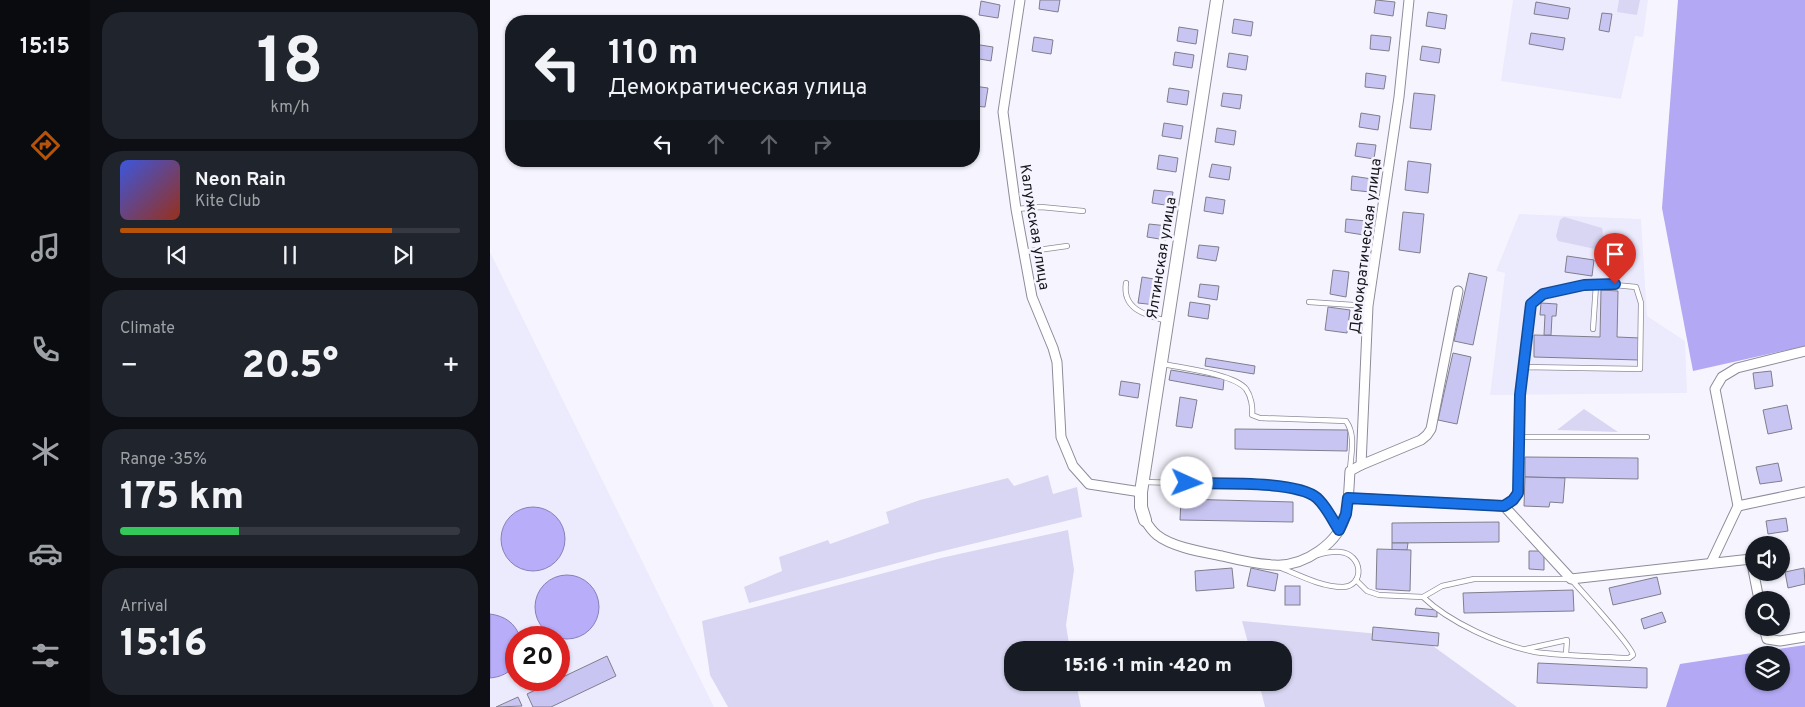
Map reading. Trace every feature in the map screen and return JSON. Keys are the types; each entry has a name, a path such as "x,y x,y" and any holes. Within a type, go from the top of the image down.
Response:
{"street":[{"name":"Калужская улица","path":"1020,0 1003,112 1016,209 1032,297 1057,362 1061,437 1073,466 1089,484 1142,487"},
{"name":"Ялтинская улица","path":"1145,520 1141,507 1142,487 1217,0"},
{"name":"Демократическая улица","path":"1361,465 1368,306 1399,97 1409,0"},
{"path":"1145,520 1156,534 1170,542 1196,551 1275,566 1296,563 1328,544 1339,530 1346,514 1350,471 1421,440 1431,429 1458,291"},
{"path":"1711,563 1738,506 1715,388 1722,377 1737,368 1805,351"},
{"path":"1738,506 1805,492"},
{"path":"1348,498 1504,506 1571,579 1751,559 1757,591"},
{"path":"1766,636 1767,639 1780,641 1805,636"}],"lane":[{"path":"1016,209 1041,207 1084,211"},
{"path":"1024,252 1067,246"},
{"path":"1126,283 1127,300 1136,310 1168,321"},
{"path":"1504,506 1513,500 1518,493 1520,395 1531,304 1543,294 1584,285 1615,284 1636,287 1641,303 1640,368 1524,367"},
{"path":"1593,329 1596,285"},
{"path":"1309,302 1368,306"},
{"path":"1161,364 1230,378 1245,388 1253,407 1252,415 1260,418 1346,421 1350,427 1352,438 1350,471"},
{"path":"1519,437 1647,437"},
{"path":"1142,487 1275,486 1302,489 1316,497 1339,530"},
{"path":"1275,566 1332,586 1344,587 1356,580 1358,565 1350,555 1335,552 1310,556"},
{"path":"1356,580 1367,591 1379,595 1422,596 1442,586 1474,579 1571,579 1624,640 1632,651 1632,655 1629,658 1623,658 1524,649 1465,626 1429,603 1422,596"},
{"path":"1524,649 1567,640 1566,654"}],"shaded area":[{"path":"1513,0 1648,0 1643,37 1635,36 1621,99 1501,81"},
{"path":"1619,0 1640,0 1637,15 1617,12"},
{"path":"1678,0 1805,0 1805,346 1693,371 1662,208"},
{"path":"1519,214 1641,219 1647,316 1685,341 1687,393 1490,395 1505,273 1496,271"},
{"path":"1564,217 1602,228 1603,237 1597,248 1558,241 1556,236 1560,220"},
{"path":"490,252 714,707 490,707"},
{"path":"1584,409 1618,432 1557,430"},
{"path":"1048,475 1053,494 1077,487 1082,517 935,553 749,603 744,587 782,571 779,557 828,540 830,544 889,523 886,512 920,500 1008,478 1014,486"},
{"path":"527,507 539,507 556,516 563,527 565,539 563,551 556,562 539,571 527,571 515,566 506,557 501,545 501,533 506,521 515,512"},
{"path":"1068,530 1074,570 1066,625 1069,641 1004,641 1004,691 1078,691 1081,707 728,707 710,675 702,621 941,558"},
{"path":"561,575 573,575 585,580 594,589 599,601 599,613 594,625 585,634 573,639 570,639 570,626 541,626 535,613 535,601 540,589 549,580"},
{"path":"490,614 500,616 513,626 505,626 505,674 490,678"},
{"path":"1242,621 1422,638 1517,707 1265,707 1261,691 1292,691 1292,641 1248,641"},
{"path":"1805,645 1805,707 1666,707 1680,664 1745,654 1745,691 1790,691 1790,647"}],"building":[{"path":"1040,0 1060,0 1058,12 1039,9"},
{"path":"1376,0 1395,2 1393,16 1374,13"},
{"path":"981,1 1000,5 998,18 979,15"},
{"path":"1536,2 1570,8 1568,19 1534,14"},
{"path":"1428,12 1447,15 1445,29 1426,26"},
{"path":"1602,13 1612,14 1609,32 1599,30"},
{"path":"1234,19 1253,22 1251,36 1232,33"},
{"path":"1179,27 1198,30 1196,44 1177,41"},
{"path":"1531,33 1565,38 1563,50 1529,44"},
{"path":"1371,35 1391,37 1389,51 1370,49"},
{"path":"1034,37 1053,40 1051,54 1032,51"},
{"path":"980,45 993,47 991,61 980,59"},
{"path":"1422,46 1441,49 1439,63 1420,60"},
{"path":"1175,52 1194,55 1192,68 1173,65"},
{"path":"1229,53 1248,56 1246,70 1227,67"},
{"path":"1366,73 1386,76 1384,89 1365,87"},
{"path":"980,87 988,88 985,107 980,107"},
{"path":"1169,88 1189,91 1187,105 1167,102"},
{"path":"1223,93 1242,95 1240,109 1221,106"},
{"path":"1414,93 1435,95 1431,130 1410,128"},
{"path":"1361,113 1380,116 1378,130 1359,127"},
{"path":"1164,123 1183,126 1181,139 1162,136"},
{"path":"1217,128 1236,131 1234,145 1215,142"},
{"path":"1357,143 1376,145 1374,159 1355,156"},
{"path":"1159,155 1178,158 1176,172 1157,169"},
{"path":"1408,161 1431,164 1428,193 1405,190"},
{"path":"1212,164 1231,167 1229,180 1209,177"},
{"path":"1352,176 1372,179 1370,192 1351,190"},
{"path":"1154,190 1173,192 1171,206 1152,203"},
{"path":"1206,197 1225,200 1223,214 1204,211"},
{"path":"1403,212 1424,214 1420,253 1399,250"},
{"path":"1346,219 1366,221 1364,235 1345,232"},
{"path":"1149,224 1168,226 1166,240 1147,237"},
{"path":"1199,245 1219,247 1216,261 1197,258"},
{"path":"1567,256 1594,260 1592,276 1565,272"},
{"path":"1333,270 1349,272 1346,297 1330,294"},
{"path":"1469,273 1487,277 1473,345 1454,341"},
{"path":"1142,277 1160,280 1156,305 1138,303"},
{"path":"1200,284 1219,286 1217,300 1198,297"},
{"path":"1601,290 1618,291 1617,337 1640,338 1639,360 1534,357 1534,335 1600,337"},
{"path":"1190,302 1210,305 1208,319 1188,316"},
{"path":"1541,303 1557,304 1556,316 1552,316 1551,335 1544,335 1545,315 1540,315"},
{"path":"1328,307 1350,310 1347,333 1325,330"},
{"path":"1453,353 1471,357 1457,424 1438,420"},
{"path":"1206,358 1255,366 1254,374 1205,366"},
{"path":"1171,370 1224,379 1223,390 1169,380"},
{"path":"1771,371 1773,386 1755,389 1753,373"},
{"path":"1121,381 1140,384 1138,398 1119,395"},
{"path":"1180,397 1197,400 1192,428 1176,426"},
{"path":"1787,405 1792,429 1768,434 1763,410"},
{"path":"1235,429 1348,430 1347,451 1235,449"},
{"path":"1525,457 1638,458 1638,479 1525,477"},
{"path":"1778,463 1782,481 1760,484 1756,467"},
{"path":"1525,477 1565,478 1563,503 1550,502 1549,507 1524,506"},
{"path":"1181,499 1293,502 1293,522 1180,520"},
{"path":"1786,518 1788,531 1768,534 1766,521"},
{"path":"1499,522 1499,542 1392,543 1392,523"},
{"path":"1392,543 1408,543 1407,550 1392,550"},
{"path":"1377,549 1411,550 1410,591 1376,589"},
{"path":"1529,551 1544,551 1544,570 1529,569"},
{"path":"1232,568 1234,588 1196,591 1195,571"},
{"path":"1251,568 1278,574 1275,591 1247,586"},
{"path":"1804,568 1805,584 1788,588 1787,581 1790,581 1790,571"},
{"path":"1657,577 1661,594 1613,605 1609,588"},
{"path":"1285,586 1300,586 1300,605 1285,605"},
{"path":"1573,590 1574,611 1464,613 1463,593"},
{"path":"1416,608 1437,610 1437,617 1415,615"},
{"path":"1662,612 1666,622 1644,629 1641,619"},
{"path":"1373,627 1439,633 1438,646 1372,640"},
{"path":"607,656 616,676 551,707 533,707 527,694 533,691 570,691 570,674"},
{"path":"1538,663 1647,668 1647,688 1537,683"},
{"path":"518,697 522,706 496,707"}],"route":[{"path":"1187,483 1275,486 1302,489 1316,497 1339,530 1346,514 1348,498 1504,506 1513,500 1518,493 1520,395 1531,304 1543,294 1584,285 1615,284"}]}
